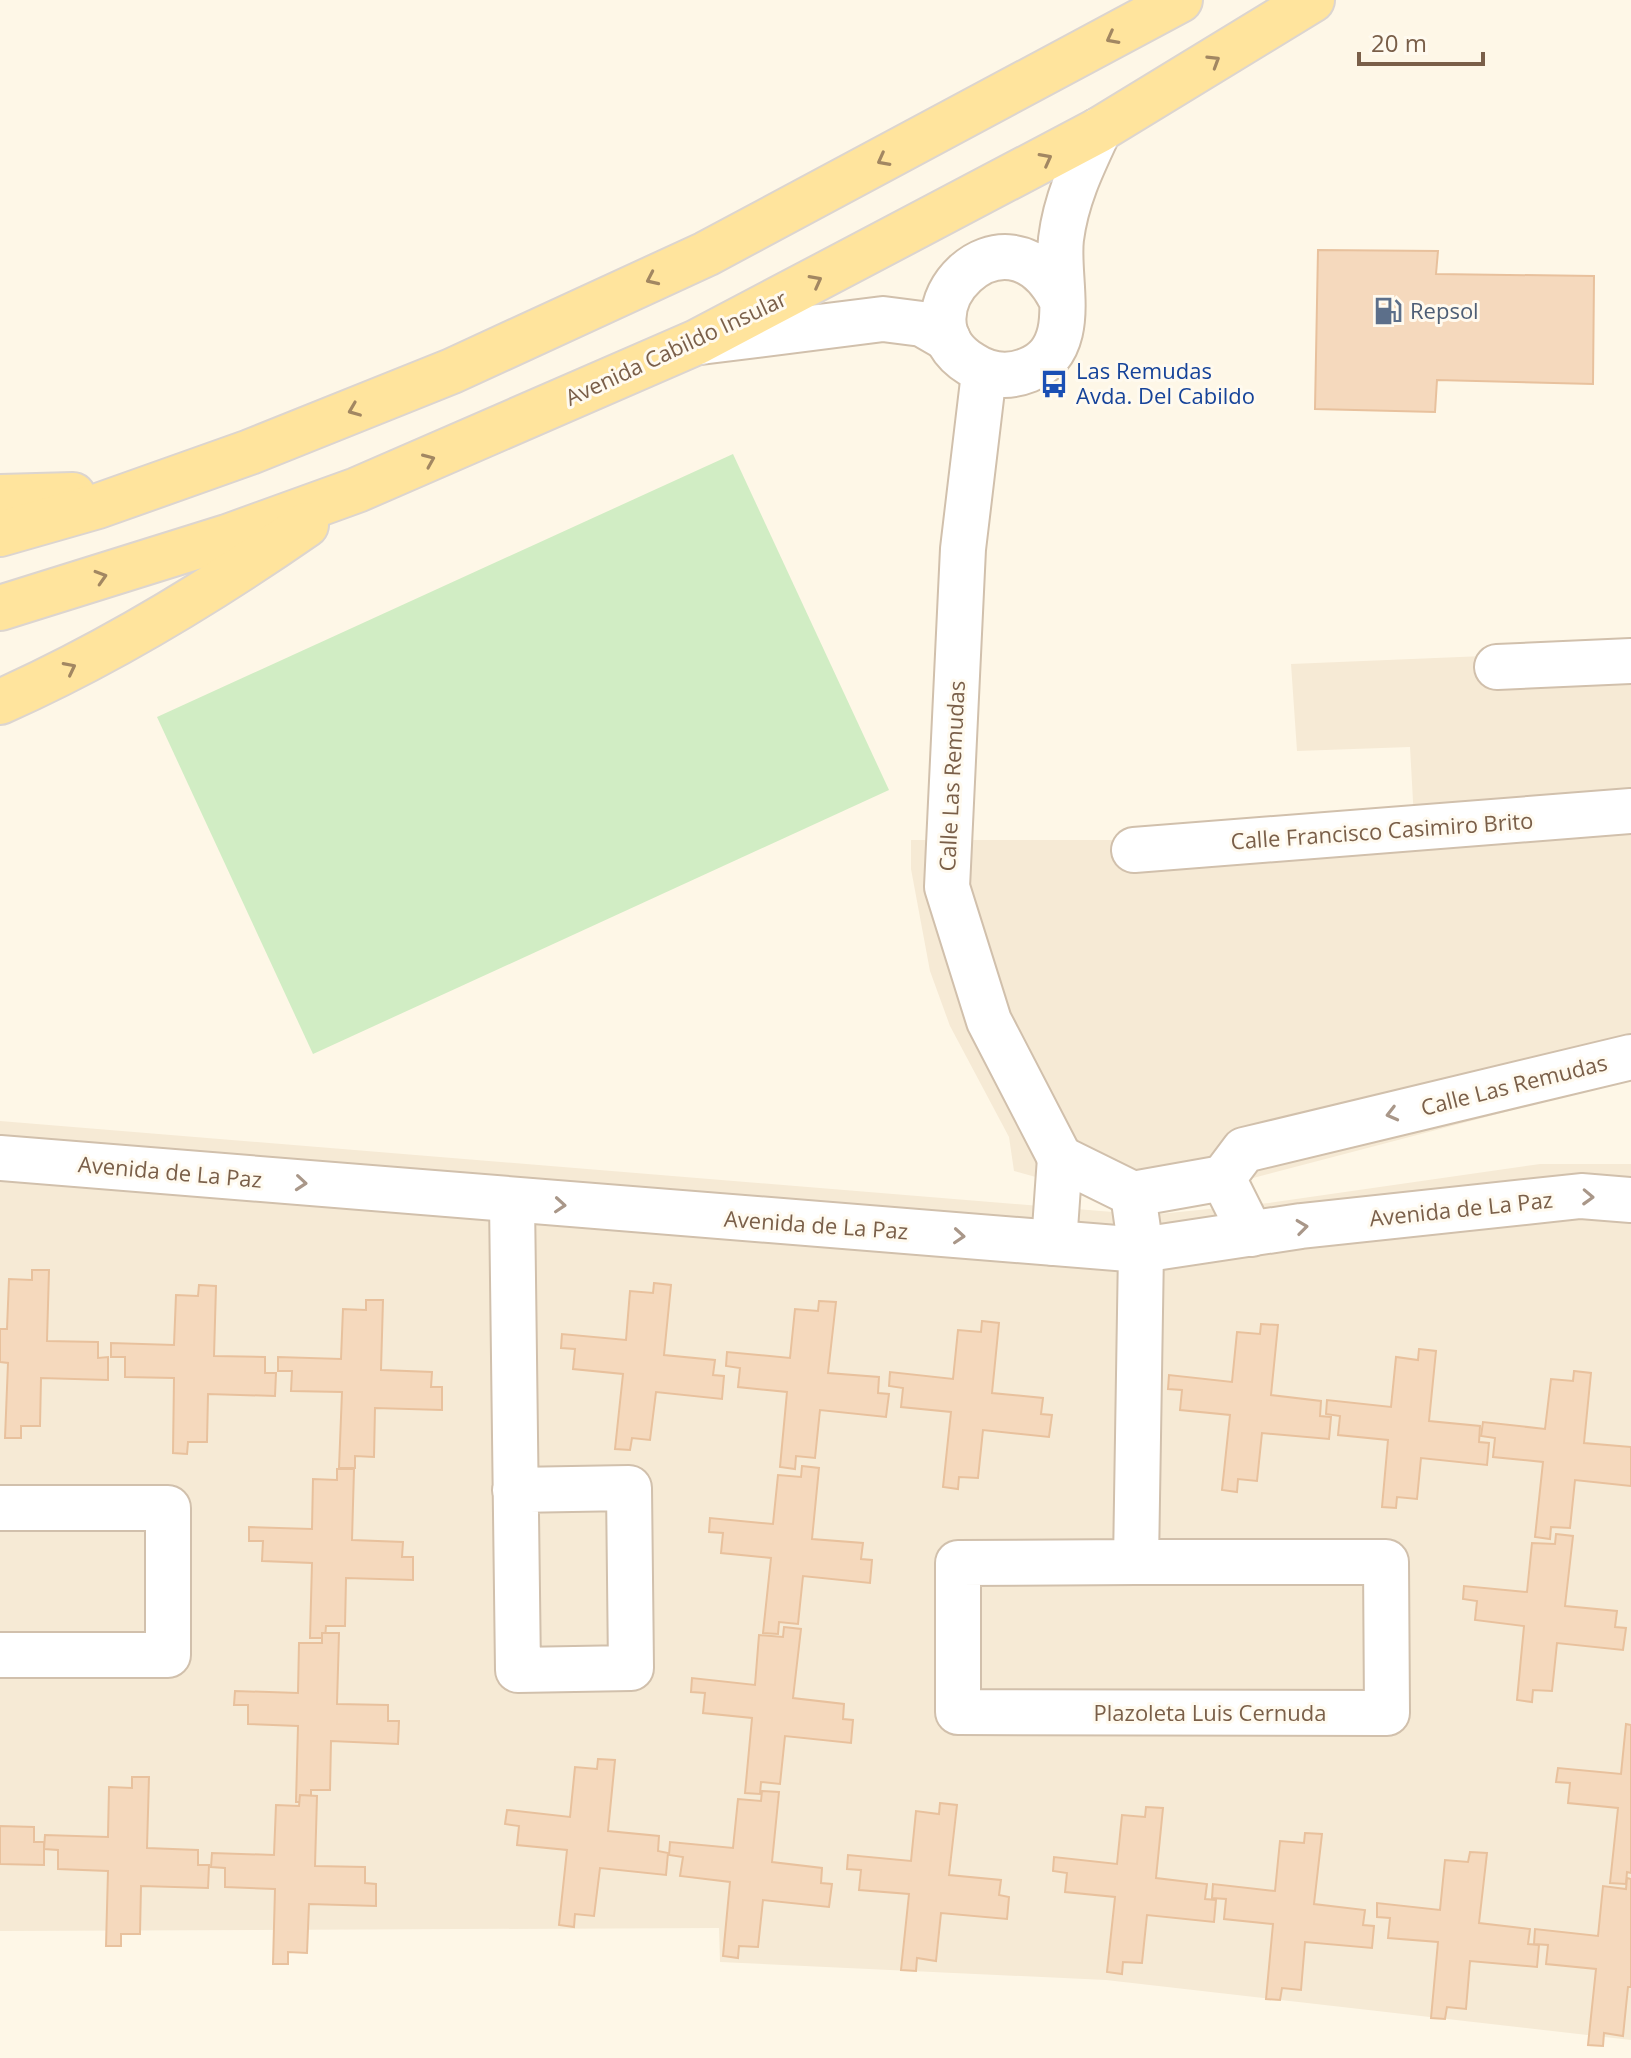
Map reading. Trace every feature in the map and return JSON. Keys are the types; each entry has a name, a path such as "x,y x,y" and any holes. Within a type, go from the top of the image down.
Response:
{"main road":[{"path":"0,534 98,506 250,452 452,371 706,254 1180,0"},
{"name":"Avenida Cabildo Insular","path":"0,608 227,537 357,490 697,342 1099,130 1312,0"},
{"path":"0,497 93,493 250,452"},
{"path":"0,702 117,645 230,578 357,490"}],"street":[{"path":"1060,297 1050,278 1034,265 1014,258 993,257 973,265 957,279 947,297 944,318 948,339 962,359 984,373 1008,376 1031,369 1050,354 1063,327 1061,240 1072,189 1099,130"},
{"path":"697,342 883,319 922,324 948,339"},
{"name":"Calle Las Remudas","path":"984,373 963,549 947,887 989,1021 1060,1158"},
{"path":"1497,667 1631,661"},
{"name":"Calle Francisco Casimiro Brito","path":"1134,850 1631,811"},
{"name":"Calle Las Remudas","path":"1223,1178 1244,1150 1631,1057"},
{"name":"Avenida de La Paz","path":"0,1158 1141,1250 1251,1234 1581,1196 1631,1200"},
{"path":"1054,1243 1060,1158 1133,1194 1223,1178 1251,1234"},
{"path":"1133,1194 1141,1250 1136,1562"},
{"path":"512,1201 515,1490 518,1670 631,1668 629,1488 515,1490"},
{"path":"0,1508 168,1508 168,1655 0,1655"},
{"name":"Plazoleta Luis Cernuda","path":"1136,1562 1386,1562 1387,1713 958,1712 958,1563 1136,1562"}],"shaded area":[{"path":"1631,650 1631,1079 1177,1198 1089,1192 1014,1171 1009,1137 950,1026 930,971 911,869 911,840 1130,840 1414,819 1410,747 1297,751 1291,664"},
{"path":"0,1121 1149,1215 1269,1203 1540,1164 1631,1164 1631,2040 1106,1980 720,1962 719,1928 0,1931"}],"green space":[{"path":"733,454 889,790 313,1054 157,717"}],"building":[{"path":"1318,250 1438,251 1436,274 1594,276 1593,384 1437,380 1435,412 1315,409"},
{"path":"32,1270 49,1270 47,1341 98,1342 98,1358 108,1357 108,1380 41,1378 40,1426 21,1426 21,1438 5,1438 8,1363 0,1362 0,1329 7,1329 9,1279 32,1280"},
{"path":"654,1283 671,1285 664,1355 715,1360 713,1375 724,1376 722,1399 656,1392 650,1440 632,1438 630,1450 615,1449 623,1374 573,1369 575,1349 561,1348 562,1334 626,1340 630,1291 653,1293"},
{"path":"199,1285 216,1286 214,1356 265,1357 265,1373 276,1373 275,1396 208,1394 207,1442 188,1442 187,1454 173,1453 174,1378 125,1377 125,1357 111,1357 111,1343 174,1345 176,1295 198,1296"},
{"path":"366,1300 383,1300 381,1370 432,1372 431,1387 442,1387 442,1410 375,1408 374,1457 355,1456 355,1468 339,1468 342,1392 291,1391 292,1371 278,1371 278,1357 341,1359 343,1309 366,1310"},
{"path":"819,1301 836,1302 828,1373 879,1377 878,1393 889,1394 886,1417 820,1410 815,1458 796,1456 795,1469 780,1467 787,1392 738,1387 740,1368 726,1366 727,1352 790,1358 795,1309 818,1311"},
{"path":"982,1321 999,1323 992,1393 1043,1398 1041,1414 1052,1415 1049,1437 983,1430 978,1478 959,1477 958,1489 943,1487 951,1412 901,1407 903,1388 889,1386 890,1372 953,1379 958,1330 981,1332"},
{"path":"1261,1324 1278,1325 1271,1395 1321,1401 1320,1416 1331,1417 1329,1439 1262,1433 1257,1481 1238,1479 1237,1492 1222,1490 1230,1415 1180,1410 1182,1390 1168,1389 1169,1375 1232,1382 1237,1332 1260,1334"},
{"path":"1419,1349 1436,1351 1429,1421 1480,1426 1479,1442 1489,1443 1487,1465 1421,1458 1417,1499 1397,1497 1396,1508 1382,1507 1388,1440 1338,1435 1340,1416 1326,1414 1327,1400 1391,1407 1396,1357 1418,1360"},
{"path":"1574,1371 1591,1373 1584,1443 1631,1447 1631,1486 1575,1480 1570,1528 1551,1527 1550,1539 1535,1537 1543,1462 1493,1457 1495,1438 1481,1436 1483,1422 1545,1429 1551,1379 1573,1381"},
{"path":"802,1466 819,1468 812,1539 863,1543 861,1559 872,1560 870,1583 803,1576 798,1624 779,1622 778,1634 763,1633 771,1558 721,1553 723,1533 709,1532 710,1518 773,1524 778,1475 801,1477"},
{"path":"337,1469 354,1469 352,1540 403,1542 402,1557 413,1557 413,1580 346,1578 345,1626 326,1626 325,1638 310,1638 312,1563 262,1561 263,1541 249,1541 249,1527 312,1529 313,1479 337,1480"},
{"path":"1556,1534 1573,1536 1565,1606 1617,1611 1615,1627 1626,1628 1623,1650 1557,1643 1552,1691 1533,1690 1532,1702 1517,1700 1524,1626 1475,1620 1477,1601 1463,1599 1464,1586 1527,1592 1532,1543 1555,1544"},
{"path":"784,1627 801,1629 793,1698 844,1704 843,1719 853,1720 851,1743 785,1736 780,1784 761,1782 760,1794 745,1793 752,1718 703,1713 705,1693 691,1692 692,1678 755,1685 759,1635 783,1637"},
{"path":"322,1633 339,1633 337,1704 388,1705 388,1721 399,1721 398,1744 331,1741 330,1790 311,1790 311,1802 296,1802 298,1726 248,1724 248,1705 234,1705 235,1691 298,1693 299,1643 322,1643"},
{"path":"1626,1724 1631,1725 1631,1873 1627,1872 1626,1884 1610,1883 1618,1808 1568,1803 1570,1783 1556,1782 1558,1768 1621,1774"},
{"path":"598,1759 615,1760 608,1831 659,1836 658,1851 668,1853 666,1875 600,1868 594,1916 575,1914 574,1927 559,1925 567,1850 517,1845 519,1826 505,1824 507,1810 570,1817 575,1767 597,1769"},
{"path":"132,1777 149,1777 147,1848 198,1850 198,1865 209,1865 208,1888 141,1886 140,1934 121,1934 121,1946 106,1946 108,1871 58,1869 58,1850 44,1849 45,1835 108,1837 109,1787 132,1788"},
{"path":"762,1791 779,1792 772,1862 822,1868 821,1883 832,1884 829,1907 763,1900 758,1947 739,1946 738,1958 723,1956 730,1882 680,1876 683,1857 669,1855 670,1842 733,1848 738,1799 761,1801"},
{"path":"300,1795 317,1796 315,1866 365,1867 365,1883 376,1884 376,1906 309,1904 307,1953 288,1952 288,1964 273,1964 275,1889 225,1887 225,1868 211,1867 212,1853 274,1855 276,1805 299,1806"},
{"path":"940,1803 957,1805 949,1875 1001,1880 999,1895 1009,1897 1007,1919 941,1913 936,1961 917,1958 916,1971 901,1970 909,1894 859,1890 861,1870 847,1869 848,1855 911,1861 916,1811 939,1814"},
{"path":"1146,1807 1163,1808 1156,1878 1207,1884 1205,1899 1216,1900 1214,1922 1147,1915 1142,1963 1123,1962 1122,1974 1107,1972 1115,1897 1065,1892 1067,1873 1053,1871 1054,1857 1117,1864 1122,1815 1145,1817"},
{"path":"0,1826 34,1827 34,1842 44,1842 44,1865 0,1864"},
{"path":"1305,1833 1322,1834 1314,1904 1365,1910 1363,1925 1374,1926 1372,1948 1305,1942 1301,1990 1282,1988 1280,2000 1266,1999 1273,1924 1224,1919 1226,1899 1212,1898 1213,1884 1275,1891 1280,1841 1304,1843"},
{"path":"1470,1852 1487,1853 1479,1923 1530,1929 1528,1944 1539,1945 1537,1967 1470,1961 1466,2009 1447,2007 1445,2019 1431,2018 1438,1942 1388,1938 1390,1918 1377,1917 1377,1903 1440,1910 1445,1860 1468,1862"},
{"path":"1627,1878 1631,1879 1631,1987 1628,1987 1623,2036 1604,2033 1603,2046 1588,2045 1596,1969 1546,1964 1548,1945 1534,1944 1535,1929 1598,1936 1603,1886 1626,1889"}],"place":[{"name":"Repsol","path":"1388,311"},
{"name":"Las Remudas Avda. Del Cabildo","path":"1054,384"}]}
